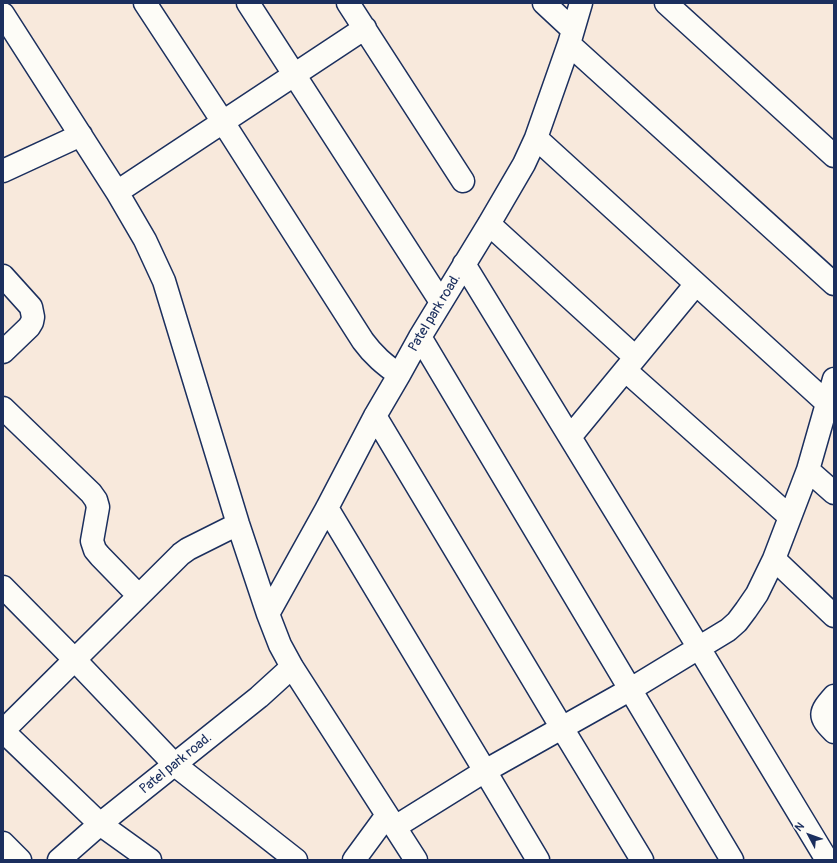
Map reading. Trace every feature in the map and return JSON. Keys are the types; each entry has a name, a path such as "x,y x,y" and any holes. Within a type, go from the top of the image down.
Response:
{"street":[{"path":"144,3 223,122 363,341 377,358 399,375"},
{"path":"248,3 441,302"},
{"path":"348,3 463,181"},
{"path":"544,3 571,37 834,284"},
{"name":"Patel park road.","path":"268,614 327,508 375,416 420,337 524,164 536,138 571,37 581,3"},
{"path":"666,3 834,156"},
{"path":"3,14 117,192 145,240 164,281 238,524 280,645 292,667 416,860"},
{"path":"117,192 365,28"},
{"path":"4,167 81,135"},
{"path":"536,138 827,403"},
{"path":"489,224 630,363 790,517"},
{"path":"464,264 699,648 826,860"},
{"path":"3,276 31,307 33,317 29,328 3,352"},
{"path":"570,437 696,284"},
{"path":"420,337 732,860"},
{"path":"354,860 391,821 485,771 631,689 728,630 737,622 757,594 774,559 808,470 834,379"},
{"path":"3,408 91,493 96,500 98,507 92,541 95,550 138,595"},
{"path":"375,416 642,860"},
{"path":"808,470 834,493"},
{"path":"327,508 538,860"},
{"path":"150,860 100,824 3,731 138,595 181,554 238,524"},
{"path":"774,559 834,616"},
{"path":"3,587 175,765 296,860"},
{"name":"Patel park road.","path":"59,860 100,824 259,697 292,667"},
{"path":"834,696 822,712 826,723 834,732"},
{"path":"3,843 20,860"}]}
